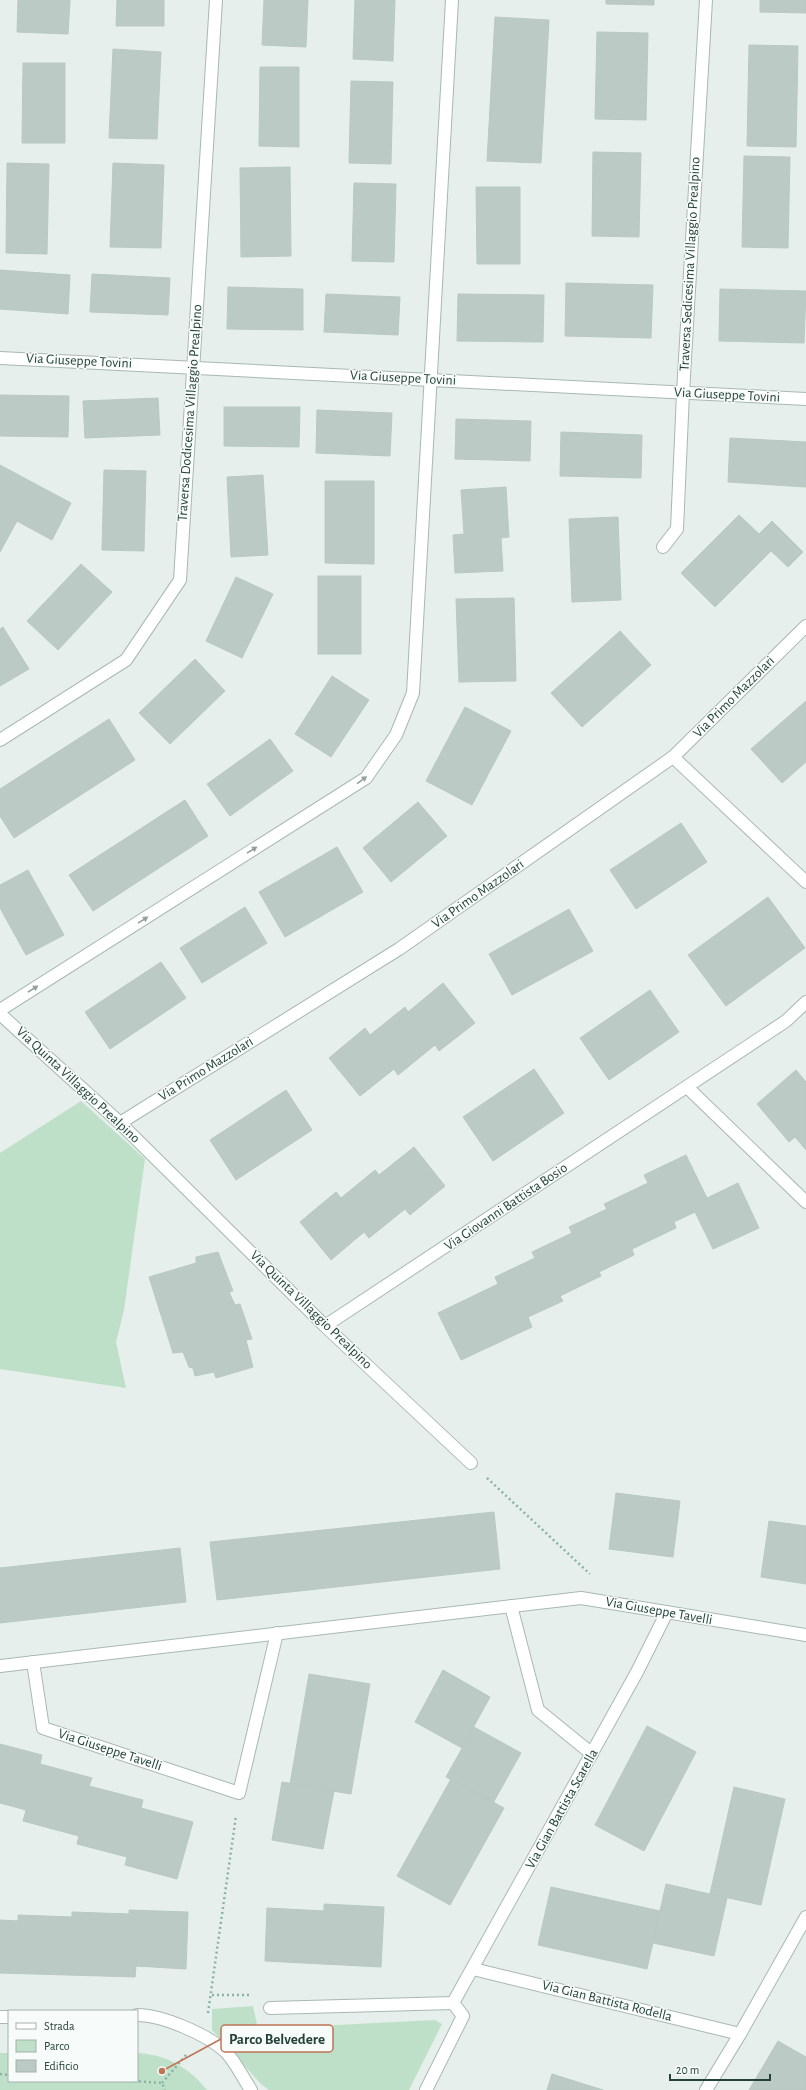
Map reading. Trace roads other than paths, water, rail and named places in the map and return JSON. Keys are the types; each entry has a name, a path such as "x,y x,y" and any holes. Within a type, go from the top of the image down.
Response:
{"street":[{"name":"Traversa Dodicesima Villaggio Prealpino","path":"0,740 126,660 180,580 192,366 216,0"},
{"path":"0,1010 366,778 396,735 413,693 429,380 452,0"},
{"name":"Traversa Sedicesima Villaggio Prealpino","path":"663,547 677,529 682,393 706,0"},
{"name":"Via Giuseppe Tovini","path":"0,358 192,366 429,380 806,399"},
{"name":"Via Primo Mazzolari","path":"120,1123 399,949 673,757 806,626"},
{"path":"673,757 806,882"},
{"name":"Via Giovanni Battista Bosio","path":"325,1326 786,1021 806,1002"},
{"name":"Via Quinta Villaggio Prealpino","path":"0,1014 120,1123 325,1326 471,1462"},
{"path":"687,1087 806,1202"},
{"name":"Via Giuseppe Tavelli","path":"0,1666 581,1598 806,1635"},
{"path":"511,1606 538,1710 592,1754"},
{"name":"Via Gian Battista Scarella","path":"453,2003 637,1672 667,1612"},
{"name":"Via Giuseppe Tavelli","path":"33,1662 43,1728 239,1794 277,1634"},
{"path":"706,2090 740,2034 806,1917"},
{"name":"Via Gian Battista Rodella","path":"472,1969 740,2034"},
{"path":"270,2008 453,2003 463,2016 426,2090"},
{"path":"138,2015 148,2015 203,2037 225,2052 251,2090"}],"place":[{"name":"Parco Belvedere","path":"162,2071"}]}
